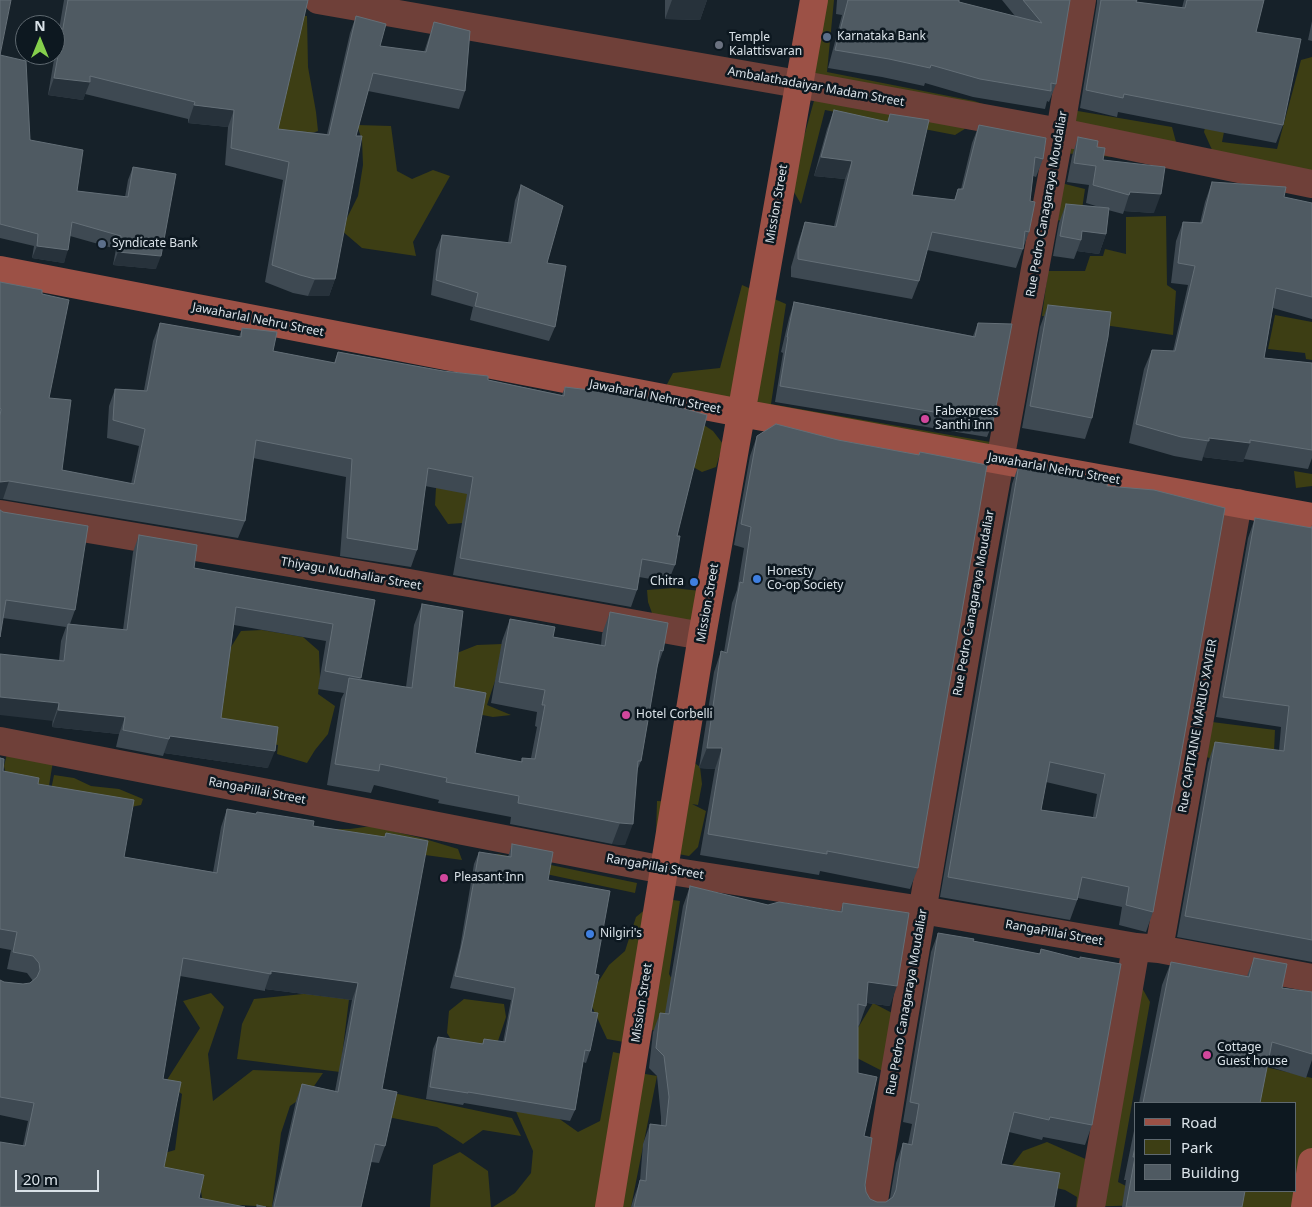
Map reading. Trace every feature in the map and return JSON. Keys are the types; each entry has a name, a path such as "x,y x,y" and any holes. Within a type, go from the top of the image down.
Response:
{"street":[{"name":"Ambalathadaiyar Madam Street","path":"318,0 1060,132 1312,184"},
{"name":"Mission Street","path":"609,1207 702,636 814,0"},
{"name":"Rue Pedro Canagaraya Moudaliar","path":"873,1207 999,459 1060,132 1082,0"},
{"name":"Jawaharlal Nehru Street","path":"0,270 741,413 1312,517"},
{"name":"Rue CAPITAINE MARIUS XAVIER","path":"1091,1207 1147,948 1238,503"},
{"name":"Thiyagu Mudhaliar Street","path":"0,514 702,636"},
{"name":"RangaPillai Street","path":"0,741 664,870 922,910 1312,978"},
{"path":"1305,1207 1312,1162"}],"green space":[{"path":"818,0 834,0 827,72 974,101 1043,124 803,79"},
{"path":"273,14 307,16 308,67 318,131 292,140 260,145"},
{"path":"1224,42 1241,46 1222,142 1277,149 1301,60 1312,57 1312,180 1217,161 1204,132"},
{"path":"817,90 976,122 955,135 825,110 801,204 785,177 805,133"},
{"path":"1066,109 1172,127 1179,153 1062,130"},
{"path":"357,125 391,126 397,171 412,179 433,170 450,176 413,242 416,256 362,248 341,230 358,196 363,165 362,140"},
{"path":"1061,135 1114,157 1062,153 1057,182 1085,189 1080,223 1047,219"},
{"path":"1166,216 1167,285 1176,291 1173,335 1042,316 1048,271 1085,271 1090,256 1103,256 1105,249 1126,254 1126,217"},
{"path":"742,285 786,304 771,404 996,443 994,455 665,388 673,373 720,368"},
{"path":"1275,315 1312,322 1312,360 1306,359 1305,353 1268,349"},
{"path":"686,413 713,431 723,444 716,467 702,472 672,455"},
{"path":"1294,471 1312,474 1312,486 1296,488"},
{"path":"456,478 468,494 478,522 448,524 435,505 436,488"},
{"path":"673,588 701,591 694,626 656,624 648,602 647,590"},
{"path":"262,630 303,637 319,651 320,679 318,694 335,706 328,734 307,763 277,754 278,745 250,741 214,741 211,679 241,631"},
{"path":"502,644 496,678 487,705 511,715 493,717 456,710 450,673 457,653 477,645"},
{"path":"1212,722 1275,730 1273,772 1201,756"},
{"path":"7,754 53,761 49,786 39,791 7,779 4,766"},
{"path":"689,759 700,767 702,784 698,805 692,804 706,811 698,847 689,856 667,852 656,834 657,801 683,802"},
{"path":"54,775 74,778 91,786 119,789 143,799 141,805 126,808 51,790"},
{"path":"372,826 458,849 462,860 329,842 319,829 350,829"},
{"path":"498,854 637,883 635,893 485,861"},
{"path":"659,898 680,901 669,974 683,1000 670,1026 645,1032 635,1044 607,1039 588,998 609,965 625,951 636,917"},
{"path":"357,935 340,1072 237,1059 242,1024 254,999 303,994"},
{"path":"1141,986 1150,1002 1118,1182 1134,1190 1134,1192 1150,1198 1150,1205 1076,1207 1077,1197 1065,1190 1004,1176 1023,1151 1047,1142 1090,1161"},
{"path":"211,993 224,1007 208,1054 213,1101 253,1070 323,1073 310,1092 290,1106 281,1133 272,1207 240,1205 239,1207 203,1207 200,1182 173,1184 154,1156 175,1150 182,1094 165,1083 200,1028 183,1001"},
{"path":"464,999 504,1004 506,1017 498,1041 484,1047 457,1049 447,1033 449,1011"},
{"path":"873,1003 894,1014 894,1077 855,1057 853,1036"},
{"path":"613,1052 637,1057 634,1072 657,1076 631,1207 493,1207 515,1193 531,1173 533,1151 515,1109 534,1101 578,1132 600,1121"},
{"path":"1266,1067 1312,1078 1312,1207 1240,1207 1244,1192 1297,1192 1297,1102 1257,1102"},
{"path":"393,1093 512,1118 521,1136 483,1130 463,1144 437,1127 388,1117"},
{"path":"460,1152 488,1171 491,1207 430,1207 433,1165"}],"building":[{"path":"0,0 11,0 0,55"},
{"path":"68,0 308,0 278,129 329,135 356,16 386,24 380,46 426,52 434,22 470,31 465,91 373,73 356,136 362,136 335,279 315,279 272,265 289,162 231,148 234,110 194,105 195,102 90,76 90,82 54,78 56,65 65,65 65,17"},
{"path":"848,0 959,0 959,2 1042,23 1023,0 1070,0 1056,84 1051,83 1051,91 980,79 931,65 930,68 835,50"},
{"path":"1101,0 1137,0 1136,2 1185,8 1187,0 1264,0 1256,32 1301,39 1283,125 1124,94 1123,98 1086,90"},
{"path":"0,55 15,58 15,65 26,65 30,140 83,150 77,191 128,197 133,167 176,174 161,256 118,252 121,236 72,222 68,250 37,246 38,234 0,224"},
{"path":"834,110 888,122 890,114 929,120 912,195 955,200 958,189 963,189 979,125 1046,138 1043,159 1035,157 1030,201 1035,202 1029,232 1025,231 1023,249 932,232 919,281 798,259 798,249 805,222 836,227 852,161 821,157"},
{"path":"1078,137 1098,141 1097,147 1105,148 1103,160 1165,167 1161,194 1130,192 1129,195 1093,185 1096,166 1074,163"},
{"path":"1212,182 1286,187 1284,197 1312,203 1312,297 1276,288 1264,358 1312,363 1312,450 1250,440 1250,443 1209,438 1209,441 1181,437 1136,424 1152,350 1175,351 1195,266 1178,263 1183,222 1202,223"},
{"path":"521,185 563,206 547,263 566,266 555,327 475,306 478,293 436,280 442,235 511,243"},
{"path":"1066,204 1109,208 1106,234 1082,231 1081,240 1060,236"},
{"path":"0,282 42,290 42,294 69,300 49,398 71,400 62,470 134,484 145,429 113,420 115,389 147,391 160,323 241,337 242,328 277,332 273,351 335,363 338,352 443,371 488,376 488,380 564,396 565,387 639,396 707,415 677,536 680,536 675,565 642,559 637,590 460,558 473,477 428,468 417,550 347,538 352,459 256,440 245,521 9,481 0,482"},
{"path":"794,302 975,337 978,323 1012,324 993,422 780,386"},
{"path":"1048,305 1111,312 1092,418 1030,406"},
{"path":"776,424 838,440 919,455 920,452 987,465 918,868 827,851 827,854 708,834 722,748 707,748 721,651 727,653 740,582 743,583 751,527 741,524 757,436"},
{"path":"1019,464 1108,481 1107,486 1154,490 1225,508 1153,912 1126,905 1129,887 1082,877 1077,900 948,877","holes":["1050,762 1105,774 1096,818 1041,810"]},
{"path":"0,510 88,526 75,610 6,600 0,637"},
{"path":"1255,518 1312,528 1312,940 1185,916 1215,742 1284,751 1289,706 1223,697"},
{"path":"139,535 197,545 194,568 375,600 361,678 325,671 333,624 236,607 221,718 278,727 275,751 170,736 169,739 123,730 125,717 58,710 59,703 0,697 0,654 64,661 68,624 127,630"},
{"path":"422,604 463,611 454,687 486,693 475,753 522,762 522,758 535,759 545,705 542,705 545,690 499,682 510,619 555,627 553,637 605,646 610,612 668,623 663,651 660,650 641,761 638,761 633,824 518,803 519,796 446,782 447,778 380,764 379,771 335,764 349,678 412,688"},
{"path":"0,758 4,759 3,771 39,778 38,784 134,800 124,857 217,873 227,809 314,821 313,826 385,837 386,833 428,841 382,1089 397,1092 385,1146 375,1144 361,1207 274,1207 302,1084 338,1092 358,983 271,971 271,974 183,958 163,1079 181,1082 164,1167 204,1175 199,1198 245,1207 0,1207 0,1142 25,1146 34,1103 0,1097 0,980 23,984 30,983 37,977 40,970 39,963 33,956 13,952 17,932 0,929"},
{"path":"512,844 553,852 548,880 610,891 595,974 599,975 591,1012 598,1013 590,1051 585,1050 575,1110 430,1087 438,1037 483,1044 484,1039 505,1042 515,988 455,976 479,852 511,857"},
{"path":"690,886 768,905 779,902 842,912 843,903 909,913 897,986 868,982 866,1006 858,1004 858,1073 877,1077 864,1136 872,1138 865,1185 866,1192 870,1199 877,1202 886,1202 893,1197 896,1190 903,1143 912,1145 919,1104 910,1102 938,933 1040,954 1041,949 1080,959 1080,957 1121,964 1092,1125 1050,1117 1049,1120 1014,1112 1001,1164 1060,1173 1054,1207 634,1207 640,1180 646,1181 650,1124 666,1126 669,1097 664,1056 656,1048 660,1013 669,1014"},
{"name":"Cottage Guest house","path":"1254,958 1287,964 1282,988 1312,992 1312,1054 1272,1042 1260,1102 1143,1102 1171,962 1249,977"},
{"path":"1134,1163 1134,1192 1245,1192 1242,1207 1126,1207"}],"place":[{"name":"Karnataka Bank","path":"827,37"},
{"name":"Temple Kalattisvaran","path":"719,45"},
{"name":"Syndicate Bank","path":"102,244"},
{"name":"Fabexpress Santhi Inn","path":"925,419"},
{"name":"Honesty Co-op Society","path":"757,579"},
{"name":"Chitra","path":"694,582"},
{"name":"Hotel Corbelli","path":"626,715"},
{"name":"Pleasant Inn","path":"444,878"},
{"name":"Nilgiri's","path":"590,934"},
{"name":"Cottage Guest house","path":"1207,1055"}]}
